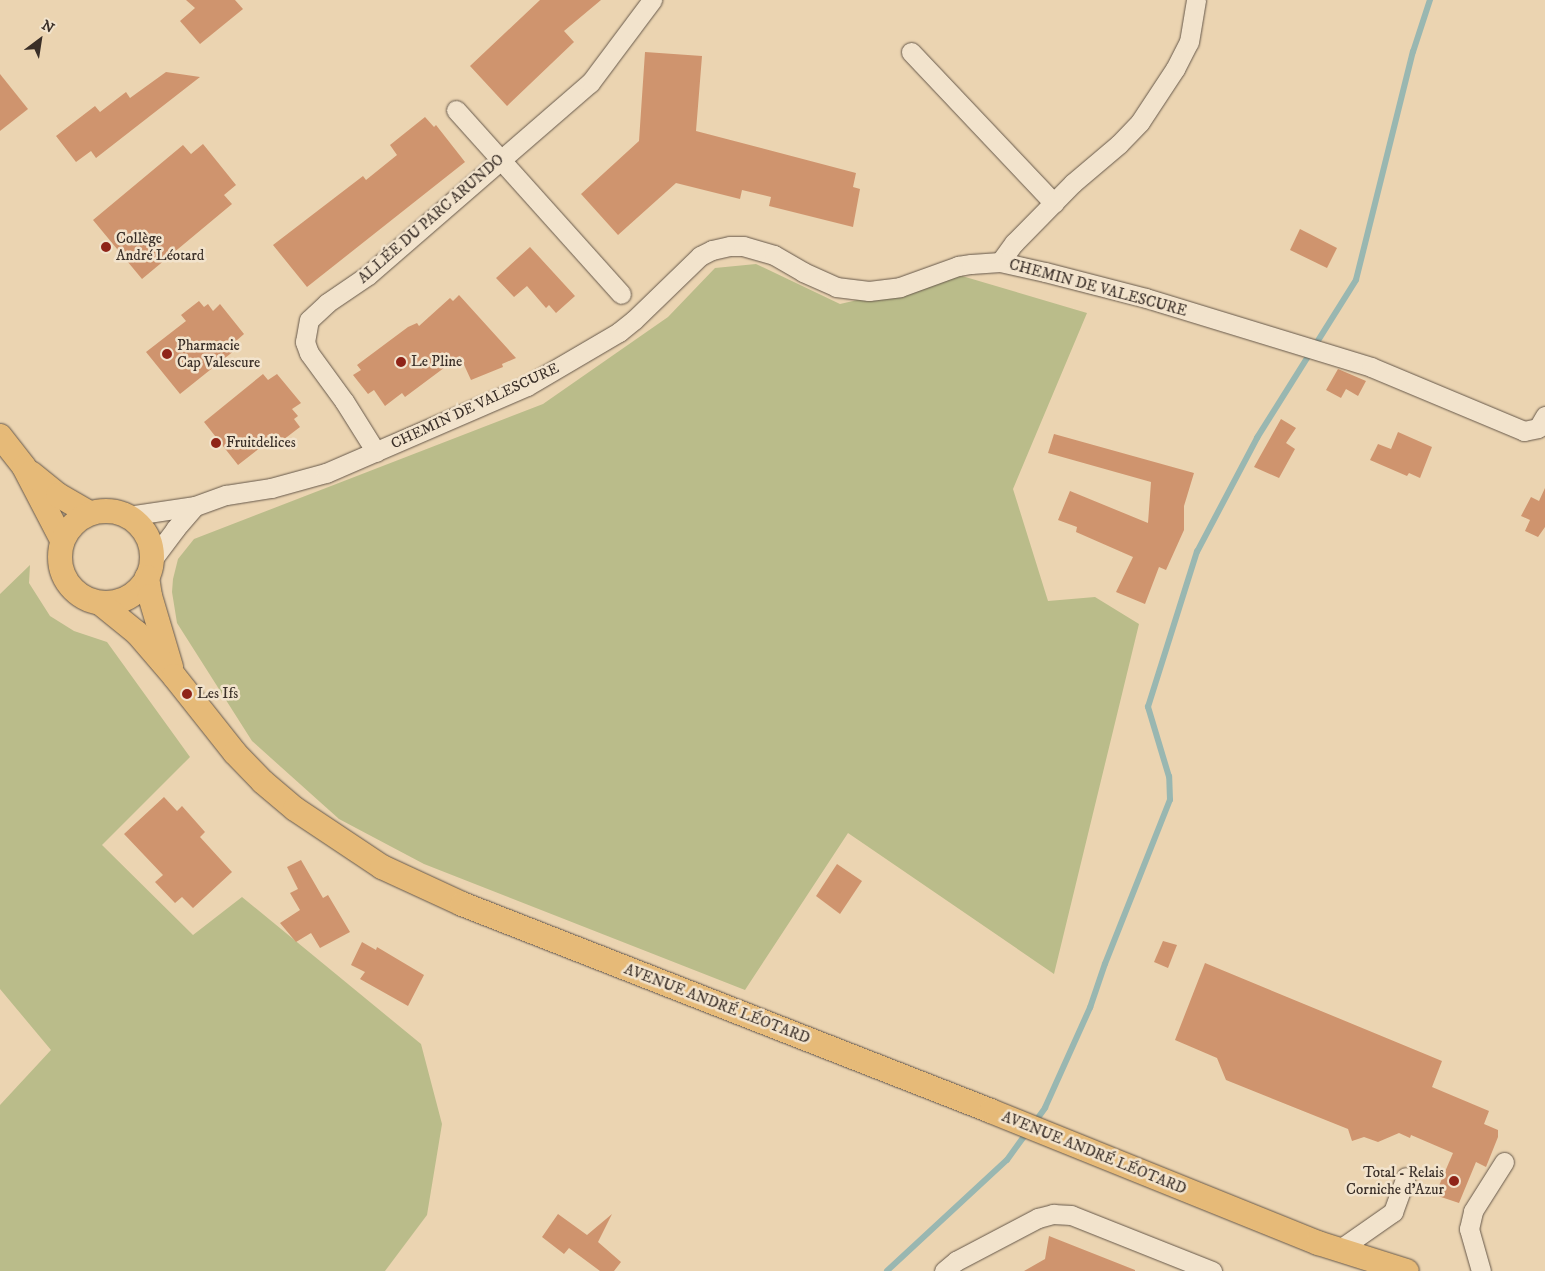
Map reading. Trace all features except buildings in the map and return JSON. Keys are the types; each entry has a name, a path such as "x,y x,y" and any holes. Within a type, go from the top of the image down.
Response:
{"main road":[{"path":"0,436 24,467 62,540"},
{"path":"24,467 58,495 89,513"},
{"path":"102,510 116,511 128,516 146,534 151,546 150,568 133,595 111,603 100,603 78,594 66,580 60,564 62,540 68,529 89,513 102,510"},
{"name":"AVENUE ANDRÉ LÉOTARD","path":"150,568 150,596 174,676"},
{"name":"AVENUE ANDRÉ LÉOTARD","path":"100,603 137,634 174,676 235,753 263,782 295,809 382,867 462,904 991,1111 1329,1246 1407,1271"},
{"name":"AVENUE ANDRÉ LÉOTARD","path":"1329,1246 1338,1257 1376,1271"}],"street":[{"name":"ALLÉE DU PARC ARUNDO","path":"376,452 344,401 309,353 305,342 309,320 327,302 368,276 590,83 652,0"},
{"path":"1000,262 1014,243 1073,183 1120,144 1158,96 1189,42 1196,0"},
{"path":"911,52 1054,203"},
{"path":"456,110 621,294"},
{"name":"CHEMIN DE VALESCURE","path":"128,516 195,506 226,495 270,488 326,473 376,452 526,386 600,345 634,320 691,264 712,250 743,246 756,248 774,255 824,283 836,287 869,291 900,287 958,266 1000,262 1146,298 1371,367 1524,431 1538,428 1545,416"},
{"name":"CHEMIN DE VALESCURE","path":"150,568 175,529 195,506"},
{"path":"1481,1271 1469,1229 1473,1211 1504,1162"},
{"path":"1329,1246 1393,1212 1406,1177"},
{"path":"944,1271 956,1260 1038,1218 1053,1214 1070,1215 1212,1271"}],"green space":[{"path":"756,264 840,304 962,276 1087,313 1013,489 1048,601 1095,597 1139,624 1054,974 848,833 745,990 424,864 339,819 252,741 177,623 172,592 173,579 178,559 194,539 543,404 668,317 715,268"},
{"path":"30,565 29,583 50,616 74,631 107,642 190,757 102,845 193,935 242,897 421,1044 442,1124 427,1215 385,1271 0,1271 0,1105 51,1050 0,989 0,594"}],"waterway":[{"path":"1035,1122 1045,1108 1090,1008 1105,964 1170,800 1169,777 1148,707 1197,552 1257,438 1356,280 1413,52 1430,0"},
{"path":"887,1271 1007,1160 1028,1131"}],"place":[{"name":"Collège André Léotard","path":"106,247"},
{"name":"Pharmacie Cap Valescure","path":"167,354"},
{"name":"Le Pline","path":"401,362"},
{"name":"Fruitdelices","path":"216,443"},
{"name":"Les Ifs","path":"187,694"},
{"name":"Total - Relais Corniche d'Azur","path":"1454,1181"}]}
